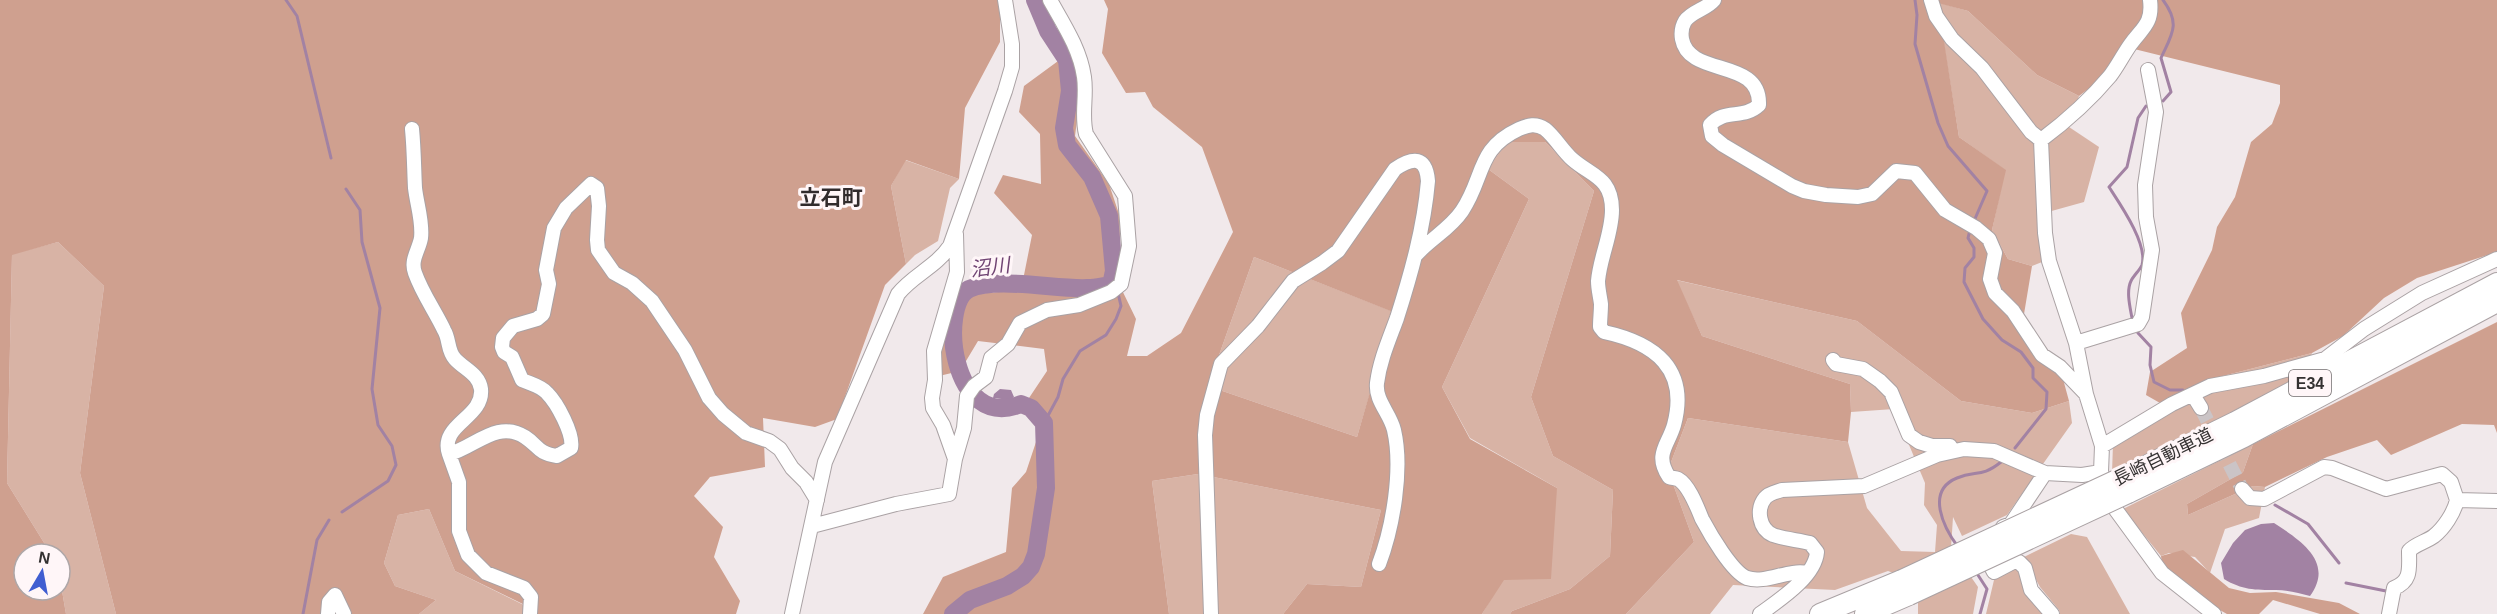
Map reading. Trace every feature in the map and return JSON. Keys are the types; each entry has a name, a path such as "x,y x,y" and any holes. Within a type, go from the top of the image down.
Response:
{"highway":[{"name":"長崎自動車道","path":"2125,486 2235,422 2497,283"},
{"name":"長崎自動車道","path":"1864,614 1906,588 2125,486 2254,431 2497,302"},
{"name":"長崎自動車道","path":"1820,614 1906,588"}],"street":[{"path":"792,614 825,462 898,294 907,283 944,256 956,232 1012,67 1012,44 1005,0"},
{"path":"812,526 896,504 950,494 970,391 986,377 992,358 1008,344 1020,322 1047,310 1079,305 1111,292 1121,284 1129,246 1125,196 1086,134 1083,123 1085,99 1082,67 1076,48 1050,0"},
{"path":"1714,0 1683,23 1684,47 1691,55 1708,65 1733,69 1749,82 1759,96 1759,105 1751,113 1722,115 1714,120 1710,125 1710,131 1716,141 1792,186 1826,195 1858,197 1872,194 1896,171 1915,173 1945,210 1989,238 1995,253 1990,279 1995,293 2013,311 2042,355 2060,367 2086,394"},
{"path":"1931,0 1936,16 1952,39 1982,68 1998,92 2031,132 2041,140 2045,233 2049,261 2076,343 2086,394 2102,446 2101,472 2116,510 2162,573 2214,614"},
{"path":"2041,140 2084,103 2111,75 2132,42 2146,27 2150,16 2150,0"},
{"path":"2076,343 2138,324 2142,317 2152,249 2146,218 2145,185 2156,112 2148,70"},
{"path":"1416,256 1427,242 1462,212 1485,156 1494,144 1525,126 1533,124 1543,128 1573,160 1595,173 1602,181 1610,198 1611,223 1598,282 1600,327 1604,332 1624,336 1639,343 1659,357 1670,368 1676,383 1677,400 1673,427 1662,449 1663,467 1669,477 1679,480 1688,491 1706,525 1735,570 1748,578 1778,576 1796,571 1807,573"},
{"path":"412,129 415,188 421,230 421,241 414,258 414,271 436,318 445,331 449,351 457,362 471,371 481,388 476,409 459,422 450,436 447,447 459,482 459,531 468,555 486,573 524,588 531,597 530,614"},
{"path":"1211,614 1205,435 1207,415 1221,364 1258,326 1293,281 1338,250 1395,169 1413,161 1424,164 1428,181 1416,256 1381,359 1377,387 1377,395 1394,429 1398,467 1386,544 1379,564"},
{"path":"449,454 458,452 484,436 499,432 513,432 526,438 536,449 556,456 571,448 571,433 549,394 522,380 512,357 504,352 502,347 503,338 513,326 537,319 543,314 549,284 546,270 554,228 566,208 591,184 597,188 599,206 598,250 614,273 641,290 658,309 670,326 709,398 716,406 746,433 769,441 780,449 817,500"},
{"path":"955,459 943,425 933,408 932,398 935,380 934,351 957,272 956,232"},
{"path":"2102,446 2172,404 2210,387 2264,376 2325,359 2364,329 2422,293 2497,259"},
{"path":"1833,360 1836,364 1863,369 1880,381 1891,392 1910,435 1919,442 1932,447 1950,446 1994,450 2045,473 2082,475 2101,472"},
{"path":"2193,395 2200,408"},
{"path":"1760,614 1795,588 1816,561 1817,552 1810,543 1773,535 1764,529 1761,523 1761,507 1763,500 1770,494 1782,490 1864,486 1937,455 1964,449"},
{"path":"2242,489 2250,498 2264,499 2324,467 2386,489 2442,474 2451,482 2457,500 2456,507 2442,528 2409,551 2408,578 2402,585 2394,588 2389,614"},
{"path":"2045,473 2011,524 1977,538 1994,572 2013,562 2019,562 2025,568 2031,590 2052,614"},
{"path":"2457,500 2497,501"},
{"path":"328,614 329,602 335,595 344,614"}],"shaded area":[{"path":"0,0 1000,0 1000,42 965,108 959,179 906,160 891,186 906,264 885,285 837,419 815,427 763,418 765,467 710,477 694,496 723,527 714,557 740,601 736,614 527,614 529,607 455,571 429,509 398,515 384,563 395,586 436,600 419,614 116,614 80,473 104,286 58,242 12,255 7,483 44,542 12,542 12,602 64,602 66,614 0,614"},
{"path":"1104,0 2497,0 2497,252 2417,278 2384,298 2343,336 2312,353 2219,377 2160,403 2146,395 2150,372 2187,348 2181,313 2212,250 2217,227 2235,197 2251,142 2272,124 2280,103 2280,85 2122,46 2104,77 2079,96 2037,75 1968,11 1938,3 1959,137 2006,170 1992,230 2008,259 2032,266 2021,332 2037,357 2063,379 2069,401 2032,413 1961,401 1857,321 1677,280 1702,336 1850,384 1851,412 1848,442 1688,418 1668,470 1694,542 1626,614 1510,614 1512,611 1570,589 1610,556 1613,490 1553,456 1531,397 1594,191 1545,142 1507,142 1488,169 1529,199 1442,387 1470,439 1557,488 1551,579 1504,580 1482,614 1283,614 1307,584 1361,587 1381,510 1198,474 1152,481 1169,614 923,614 943,577 1006,552 1012,488 1026,472 1039,433 1027,401 1047,371 1044,349 978,341 960,371 939,376 942,333 953,296 1021,290 1032,235 994,193 1003,175 1041,184 1040,134 1019,112 1024,86 1069,53 1080,97 1075,136 1109,184 1120,217 1119,284 1136,319 1127,356 1147,356 1181,333 1233,232 1202,147 1153,107 1145,92 1126,93 1102,53 1108,9","holes":["1254,257 1393,312 1357,437 1208,386"]},
{"path":"1937,2 1968,11 2037,75 2079,96 2069,127 2099,147 2084,202 2048,212 2052,258 2032,266 2008,259 1992,230 2005,170 1959,137"},
{"path":"1507,142 1545,142 1594,191 1531,397 1553,456 1613,490 1610,556 1570,589 1512,611 1510,614 1482,614 1557,488 1470,438 1442,387 1529,199 1488,169"},
{"path":"905,160 959,179 950,188 938,241 915,255 906,264 891,186"},
{"path":"58,242 104,286 80,473 116,614 66,614 64,602 72,602 72,542 44,542 7,483 12,254"},
{"path":"1254,257 1394,312 1357,437 1208,386"},
{"path":"1676,280 1857,321 1961,401 2032,413 2069,401 2072,423 2007,515 1962,536 1953,517 1951,548 1978,587 1973,614 1918,614 1918,582 1888,571 1835,590 1733,585 1710,614 1626,614 1694,542 1668,470 1688,418 1848,442 1867,508 1901,551 1935,552 1937,525 1924,505 1925,483 1894,409 1851,412 1850,384 1702,336"},
{"path":"2497,322 2497,433 2494,425 2462,424 2391,455 2377,440 2327,457 2265,487 2253,486 2188,515 2187,504 2243,472 2253,444"},
{"path":"2312,353 2304,375 2112,473 2113,444 2166,415 2160,403 2219,377"},
{"path":"1000,389 1011,390 1014,397 1010,400 993,398"},
{"path":"2253,444 2243,472 2187,504 2188,515 2253,486 2265,487 2259,518 2225,529 2210,573 2195,557 2169,553 2161,556 2123,509"},
{"path":"1198,474 1381,510 1361,587 1307,584 1283,614 1169,614 1152,481"},
{"path":"429,509 455,571 530,608 527,614 419,614 436,600 395,586 384,563 398,515"},
{"path":"2274,523 2303,545 2316,562 2319,573 2317,584 2310,596 2284,591 2249,589 2224,579 2221,563 2233,543 2245,530 2261,524"},
{"path":"2071,534 2087,537 2130,614 2060,614 2040,587 2024,557"},
{"path":"2183,550 2229,588 2250,593 2276,592 2339,603 2360,614 2320,614 2273,600 2259,614 2227,614 2202,600 2163,570 2161,556"},
{"path":"2017,568 2025,592 2048,614 1986,614 1994,580"}],"waterway":[{"path":"286,0 297,16 331,158"},
{"name":"沼川","path":"953,614 970,600 1007,586 1023,576 1031,567 1036,554 1046,488 1044,423 1031,408 1021,404 997,408 979,400 966,384 957,363 953,340 954,318 959,300 969,289 980,285 1010,283 1075,288 1111,285 1114,271 1109,216 1092,177 1067,145 1064,128 1070,91 1067,60 1048,31 1035,0"},
{"path":"1915,0 1917,15 1915,44 1938,123 1948,146 1987,191 1974,221"},
{"path":"2163,0 2169,8 2173,23 2171,35 2161,58 2171,92 2163,101"},
{"path":"2132,318 2129,289 2132,279 2142,265 2143,256 2132,224 2109,187 2127,167 2138,118 2146,106"},
{"path":"342,512 388,481 396,465 392,446 378,425 372,389 380,308 362,242 360,210 346,189"},
{"path":"1970,230 1968,238 1974,248 1974,257 1965,268 1964,282 1983,319 2002,340 2021,352 2033,368 2033,378 2047,392 2046,409 2015,448"},
{"path":"1044,423 1058,397 1063,379 1080,351 1106,335 1116,319 1121,306 1118,293"},
{"path":"2138,333 2151,347 2150,365 2154,382 2170,390 2183,390"},
{"path":"1958,547 1947,530 1940,510 1942,492 1947,484 1957,478 1983,472 2001,462"},
{"path":"2275,505 2308,524 2339,563"},
{"path":"303,614 317,540 329,520"},
{"path":"1976,572 1987,589 1980,614"},
{"path":"2346,583 2386,591"}],"tunnel":[{"path":"2201,408 2242,489"}],"district":[{"name":"立石町","path":"831,198"}]}
